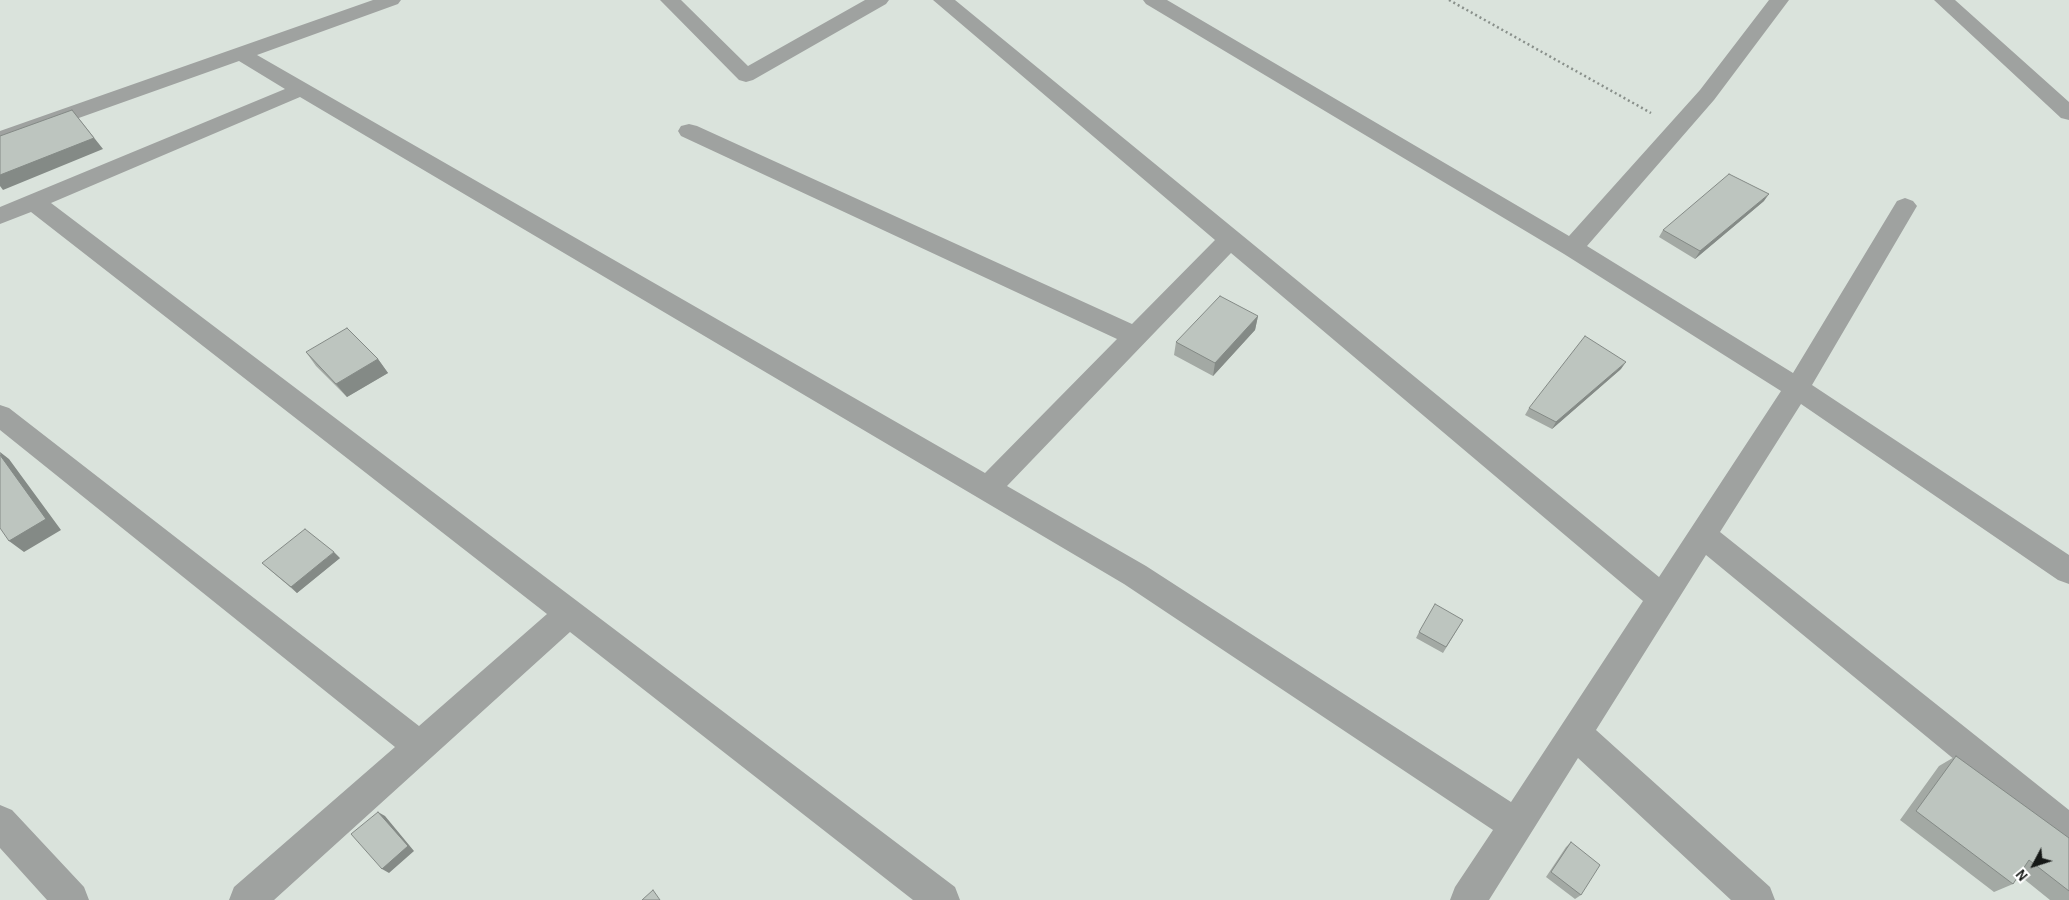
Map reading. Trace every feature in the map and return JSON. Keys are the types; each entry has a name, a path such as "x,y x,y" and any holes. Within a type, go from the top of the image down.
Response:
{"street":[{"path":"0,139 391,0"},
{"path":"670,0 746,76 879,0"},
{"path":"943,0 1662,598"},
{"path":"1153,0 1572,248 1797,388 2069,571"},
{"path":"1572,248 1707,95 1779,0"},
{"path":"1944,0 2069,113"},
{"path":"241,54 1135,575 1516,825"},
{"path":"0,216 302,89"},
{"path":"689,131 1136,337"},
{"path":"34,202 942,900"},
{"path":"1468,900 1797,388 1906,206"},
{"path":"987,488 1230,240"},
{"path":"0,415 420,747"},
{"path":"1702,536 2069,832"},
{"path":"247,900 569,614"},
{"path":"1575,733 1757,900"},
{"path":"0,822 71,900"}],"path":[{"path":"1449,0 1678,128"}],"building":[{"path":"72,110 94,138 0,175 0,136"},
{"path":"1729,174 1769,194 1700,251 1663,230"},
{"path":"1220,296 1258,316 1215,363 1176,342"},
{"path":"347,328 378,359 336,384 306,352"},
{"path":"1585,336 1626,362 1556,422 1529,408"},
{"path":"0,455 46,519 9,541 0,528"},
{"path":"305,529 334,552 291,587 262,563"},
{"path":"1435,604 1463,620 1446,647 1419,632"},
{"path":"1956,756 2069,838 2069,891 2029,860 2013,884 1916,811"},
{"path":"378,812 408,846 382,869 351,834"},
{"path":"1571,842 1600,865 1581,895 1551,872"},
{"path":"653,890 660,900 642,900"}]}
